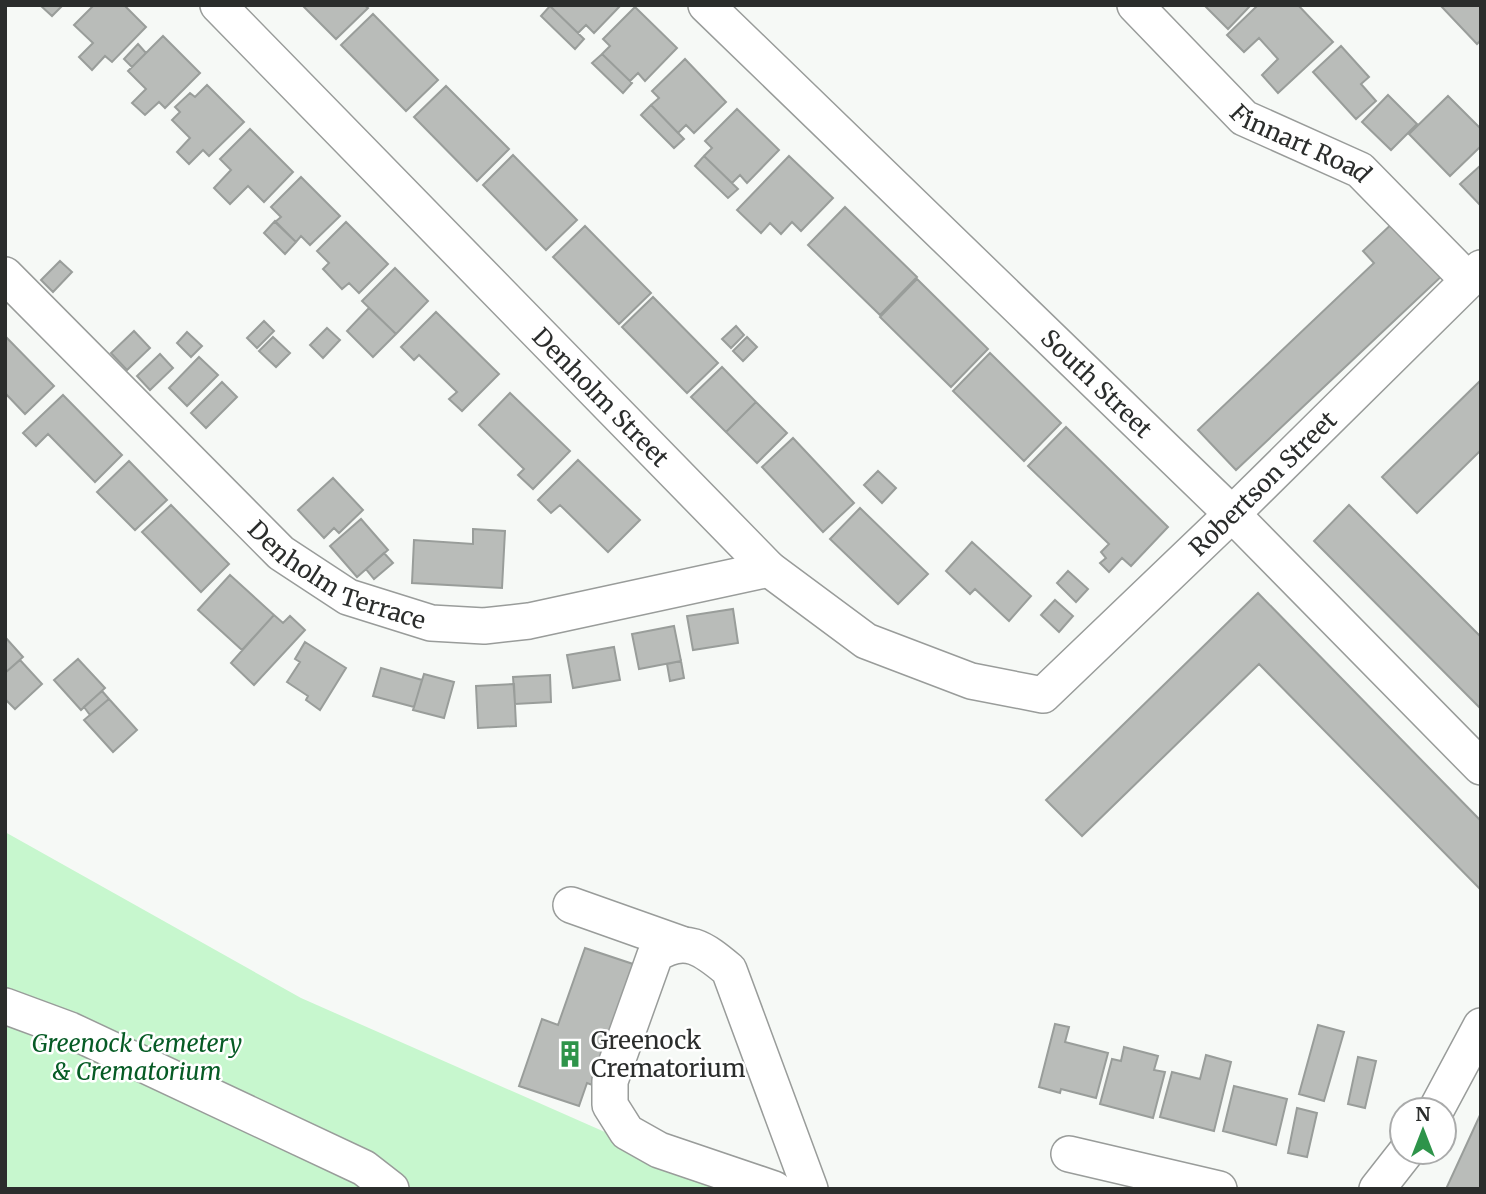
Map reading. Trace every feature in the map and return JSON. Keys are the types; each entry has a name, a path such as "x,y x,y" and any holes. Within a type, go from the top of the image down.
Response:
{"street":[{"name":"Denholm Street","path":"218,5 769,569 866,641 971,681 1043,695"},
{"name":"South Street","path":"706,5 1232,513 1481,767"},
{"name":"Finnart Road","path":"1135,5 1244,118 1360,170 1474,274"},
{"name":"Robertson Street","path":"1043,695 1474,274"},
{"name":"Denholm Terrace","path":"5,275 281,553 348,597 431,623 484,626 528,621 769,569"},
{"path":"571,905 681,944 706,950 729,970 733,999 810,1189"},
{"path":"681,944 668,946 655,955 610,1081 610,1105 626,1132 659,1150 775,1189"},
{"path":"5,1006 70,1030 364,1168 391,1189"},
{"path":"1444,1096 1481,1026"},
{"path":"1069,1154 1219,1189"},
{"path":"1377,1189 1395,1166"}],"green space":[{"name":"Greenock Cemetery & Crematorium","path":"5,832 301,998 734,1189 5,1189"}],"building":[{"path":"40,5 63,5 52,16"},
{"path":"94,5 124,5 146,27 112,62 105,56 92,70 79,57 93,43 74,25"},
{"path":"302,5 364,5 368,8 336,39"},
{"path":"621,5 594,33 586,25 578,33 550,6"},
{"path":"1204,5 1251,5 1228,29"},
{"path":"1258,5 1298,5 1333,42 1278,93 1262,75 1278,59 1259,38 1244,52 1227,35"},
{"path":"1440,5 1481,5 1481,40 1477,44"},
{"path":"550,6 584,39 575,49 541,16"},
{"path":"635,7 677,48 645,81 638,73 630,81 602,54 610,46 603,39"},
{"path":"373,14 438,80 406,111 341,45"},
{"path":"163,36 200,73 165,108 159,102 145,115 132,103 146,89 128,71"},
{"path":"138,44 146,53 132,67 124,59"},
{"path":"1341,46 1369,77 1361,84 1376,101 1356,119 1313,72"},
{"path":"602,54 632,83 623,93 592,63"},
{"path":"685,59 726,102 694,133 686,125 678,133 651,105 659,98 652,91"},
{"path":"207,85 244,122 209,156 203,150 189,164 177,152 190,138 172,120 180,112 175,107 190,93 195,97"},
{"path":"446,86 509,149 477,181 414,117"},
{"path":"1388,95 1417,124 1391,150 1362,122"},
{"path":"1448,96 1481,129 1481,146 1450,176 1409,134"},
{"path":"651,105 684,139 674,148 641,115"},
{"path":"737,109 779,150 747,183 740,175 732,183 704,156 712,148 705,141"},
{"path":"250,129 293,172 264,202 248,186 230,204 214,188 231,170 220,159"},
{"path":"513,155 577,220 546,250 483,185"},
{"path":"704,156 738,189 728,198 695,166"},
{"path":"789,156 833,198 801,231 792,222 781,234 770,223 761,233 737,210"},
{"path":"1481,165 1481,206 1460,184"},
{"path":"301,177 340,216 310,245 301,236 296,242 275,222 281,217 271,207"},
{"path":"845,207 917,277 880,315 808,245"},
{"path":"1396,220 1446,272 1236,470 1198,430 1374,263 1363,251"},
{"path":"275,221 296,242 285,254 264,233"},
{"path":"346,222 388,264 359,293 349,283 342,289 323,269 329,263 317,251"},
{"path":"585,226 651,293 619,324 553,257"},
{"path":"60,261 72,272 53,292 41,280"},
{"path":"395,268 428,301 396,334 362,301"},
{"path":"917,279 988,349 951,387 880,317"},
{"path":"653,297 718,363 687,393 622,327"},
{"path":"369,308 396,334 373,357 347,331"},
{"path":"436,312 499,374 462,411 449,399 457,392 419,355 414,360 401,347"},
{"path":"264,321 274,331 257,348 247,338"},
{"path":"736,326 744,335 731,348 722,339"},
{"path":"327,328 340,340 323,358 310,345"},
{"path":"134,331 150,348 127,370 111,353"},
{"path":"187,332 202,346 191,357 177,343"},
{"path":"5,336 54,386 25,414 5,393"},
{"path":"273,337 290,353 276,367 259,351"},
{"path":"747,337 757,347 743,361 733,351"},
{"path":"990,353 1061,423 1024,461 953,391"},
{"path":"160,354 173,368 150,390 137,376"},
{"path":"199,357 218,375 187,406 169,388"},
{"path":"722,367 756,402 726,432 691,397"},
{"path":"1481,380 1481,450 1417,513 1382,477"},
{"path":"222,382 237,397 206,428 191,413"},
{"path":"510,393 570,451 533,489 518,475 524,469 479,425"},
{"path":"63,395 122,455 95,482 48,434 36,446 23,433"},
{"path":"756,402 787,433 757,463 726,432"},
{"path":"1066,427 1168,527 1131,566 1122,558 1109,572 1100,563 1106,558 1101,552 1109,544 1028,466"},
{"path":"793,438 854,503 823,532 762,467"},
{"path":"578,460 640,520 608,552 560,505 551,513 538,500"},
{"path":"129,461 167,500 135,530 97,492"},
{"path":"878,471 896,488 882,503 864,485"},
{"path":"333,478 363,510 339,533 334,528 324,538 298,510"},
{"path":"171,505 229,564 201,592 142,532"},
{"path":"1349,505 1481,637 1481,709 1314,541"},
{"path":"860,508 928,574 898,604 830,539"},
{"path":"361,519 388,550 357,577 330,546"},
{"path":"473,529 505,531 502,588 412,583 414,540 473,544"},
{"path":"972,542 1031,596 1009,621 975,589 970,594 946,571"},
{"path":"384,553 393,563 374,579 366,569"},
{"path":"1068,571 1088,589 1076,602 1057,583"},
{"path":"230,575 274,615 242,650 198,610"},
{"path":"1258,593 1481,821 1481,890 1259,664 1082,836 1046,800"},
{"path":"1055,600 1073,616 1059,632 1041,615"},
{"path":"733,609 738,643 693,650 687,616"},
{"path":"274,615 283,623 290,616 305,630 254,685 231,663"},
{"path":"674,626 681,661 639,669 632,634"},
{"path":"5,637 23,657 5,673"},
{"path":"305,642 346,668 320,710 306,700 308,696 287,682 300,662 295,659"},
{"path":"614,647 620,680 573,688 567,655"},
{"path":"78,659 105,688 81,710 54,680"},
{"path":"20,660 42,684 15,709 5,699 5,673"},
{"path":"681,661 684,678 670,681 667,664"},
{"path":"381,668 422,680 414,707 373,696"},
{"path":"424,674 454,682 444,718 413,710"},
{"path":"550,675 551,702 515,704 513,677"},
{"path":"514,684 516,726 478,728 476,686"},
{"path":"102,691 109,699 90,715 84,707"},
{"path":"109,699 137,730 113,752 84,720"},
{"name":"Greenock Crematorium","path":"585,948 639,966 598,1087 587,1083 579,1106 519,1086 542,1019 558,1025"},
{"path":"1055,1024 1069,1027 1065,1042 1108,1053 1096,1098 1061,1089 1060,1093 1039,1087"},
{"path":"1318,1025 1344,1032 1324,1101 1299,1094"},
{"path":"1124,1047 1158,1056 1154,1070 1165,1072 1153,1118 1100,1104 1112,1059 1121,1061"},
{"path":"1206,1055 1231,1062 1214,1131 1160,1117 1172,1072 1200,1079"},
{"path":"1358,1057 1376,1061 1365,1108 1348,1104"},
{"path":"1234,1086 1287,1099 1276,1145 1223,1131"},
{"path":"1297,1108 1317,1113 1307,1157 1288,1153"},
{"path":"1481,1113 1481,1189 1446,1189"}],"place":[{"name":"Greenock Crematorium","path":"570,1054"}]}
